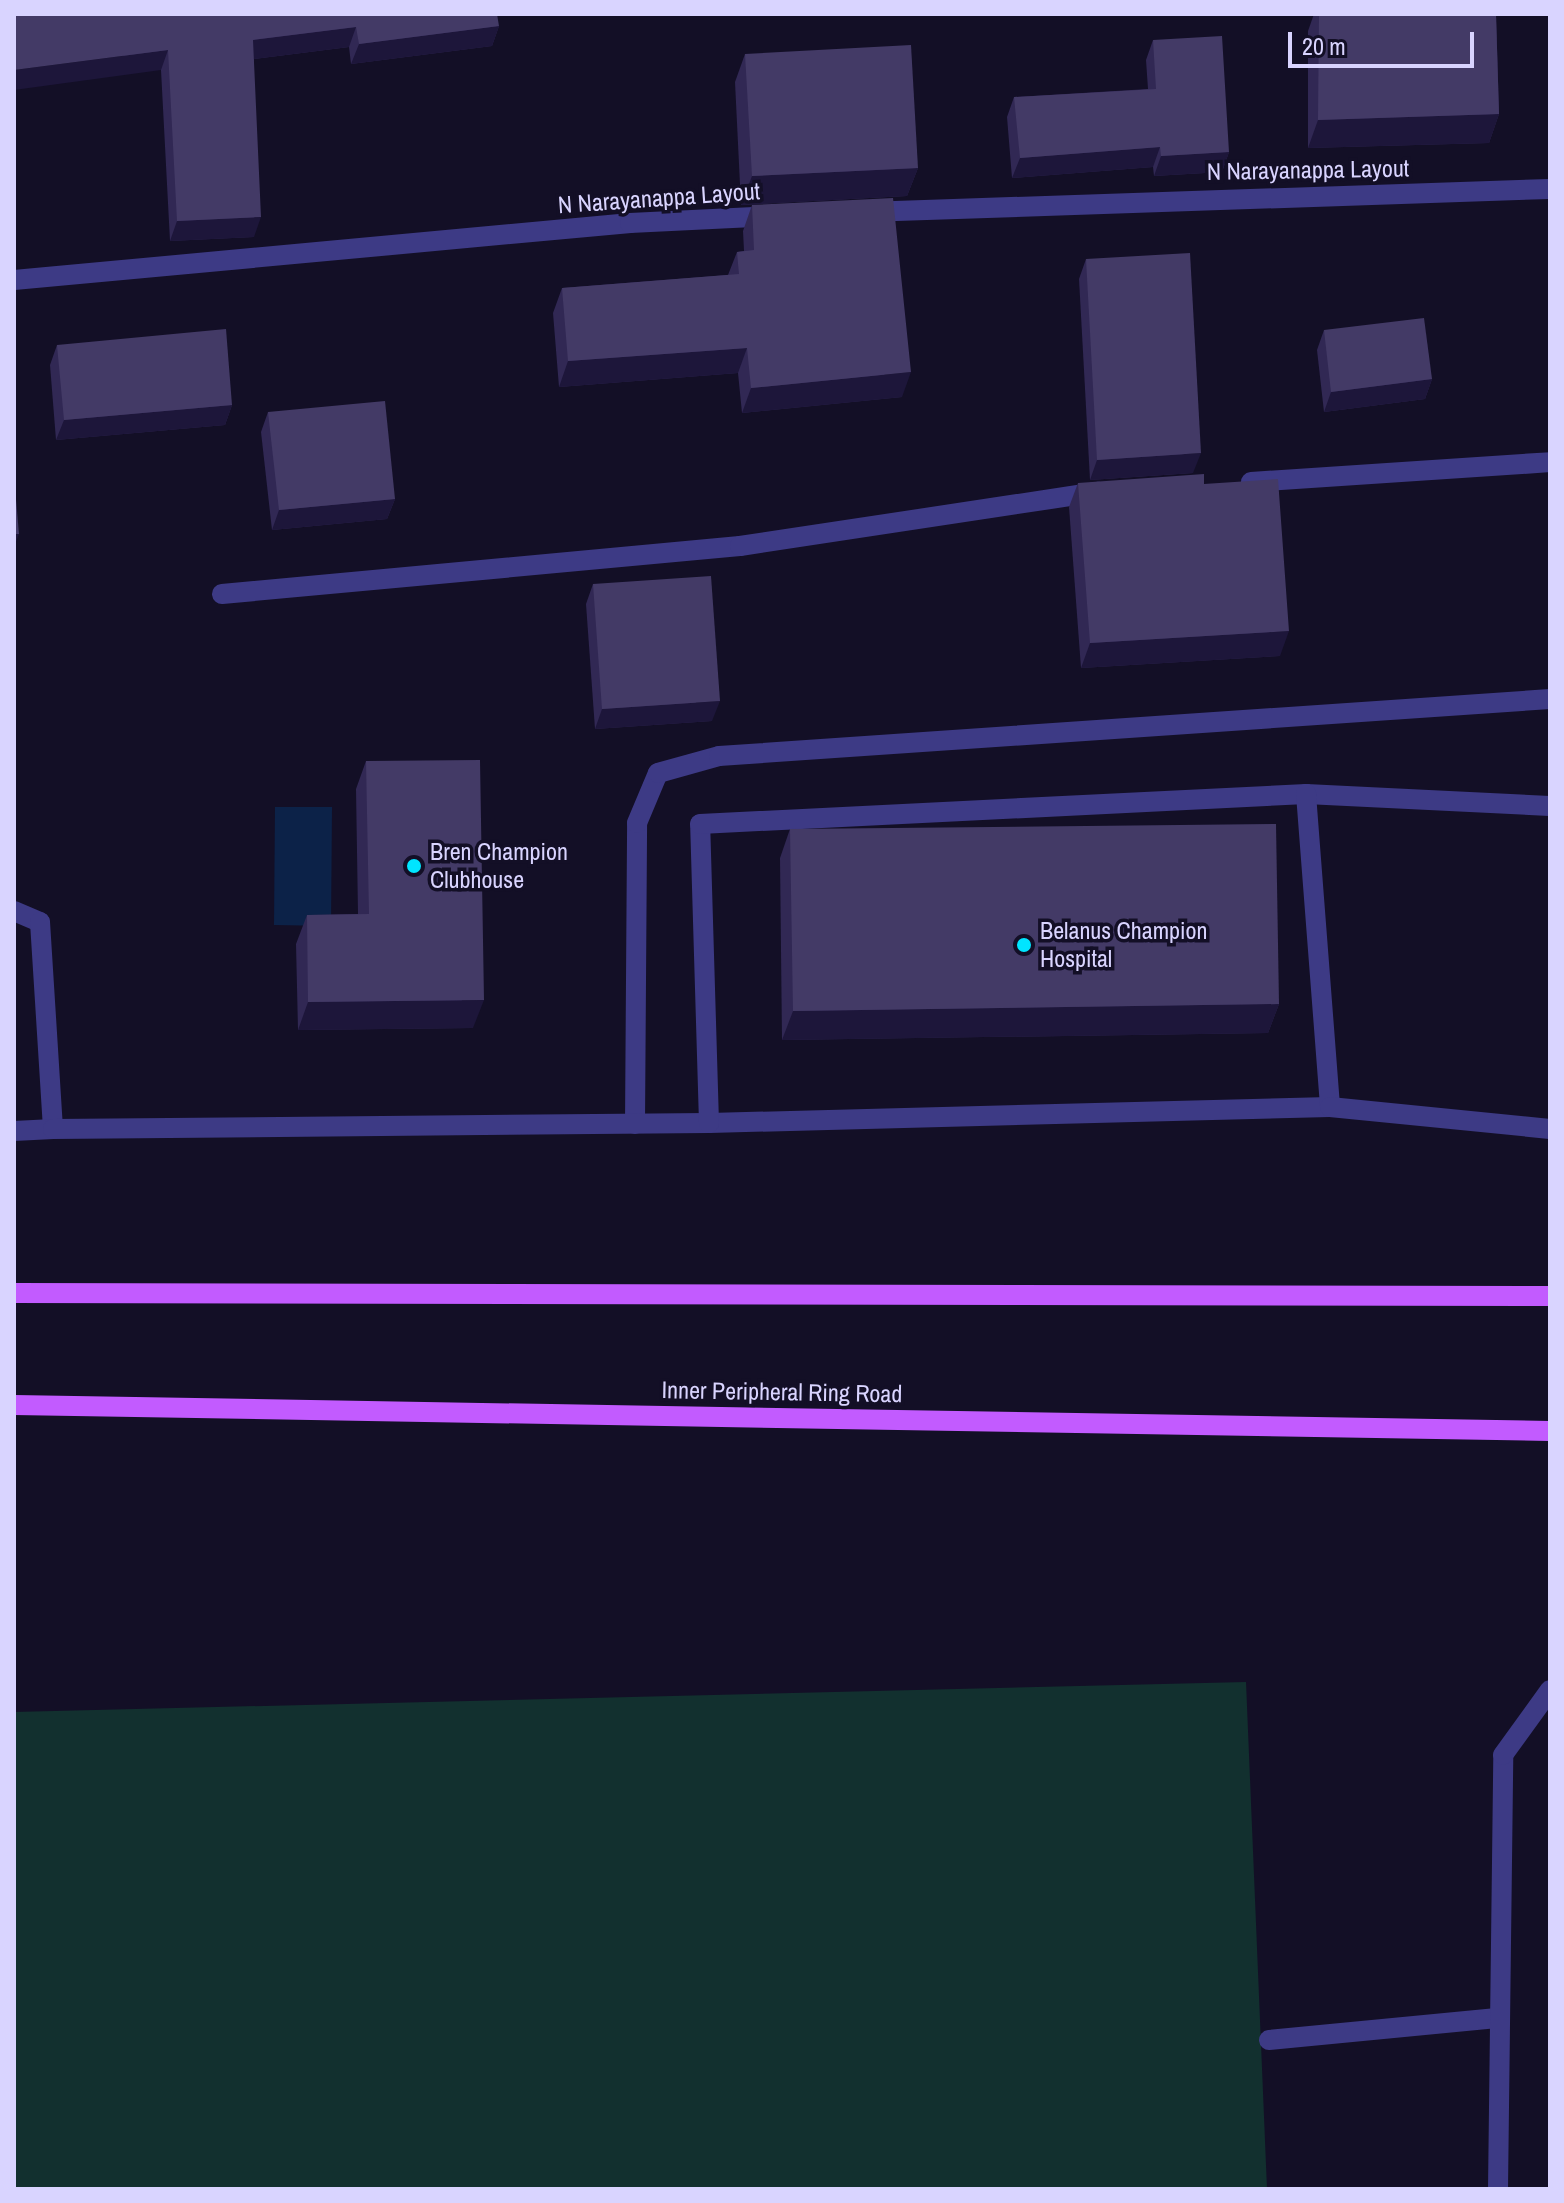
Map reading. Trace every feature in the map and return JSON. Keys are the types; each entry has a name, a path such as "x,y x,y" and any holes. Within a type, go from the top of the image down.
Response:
{"main road":[{"path":"14,1293 1550,1296"},
{"name":"Inner Peripheral Ring Road","path":"14,1405 1550,1431"}],"street":[{"name":"N Narayanappa Layout","path":"848,213 1550,189"},
{"name":"N Narayanappa Layout","path":"14,280 630,223 801,215"},
{"path":"1231,483 1550,462"},
{"path":"222,594 740,546 1119,491"},
{"path":"635,1124 637,823 658,773 719,756 1550,699"},
{"path":"709,1123 700,824 1306,794 1550,806"},
{"path":"1306,794 1330,1107"},
{"path":"14,911 40,922 53,1129"},
{"path":"14,1131 709,1123 1330,1107 1550,1129"},
{"path":"1498,2189 1497,2018 1503,1755 1550,1690"},
{"path":"1269,2040 1497,2018"}],"green space":[{"path":"1246,1682 1267,2189 14,2189 14,1712"}],"water":[{"path":"275,807 332,807 331,926 274,925"}],"building":[{"path":"14,14 497,14 499,26 359,44 356,27 253,40 261,217 177,221 168,50 14,70"},
{"path":"1319,14 1496,14 1499,114 1318,120"},
{"path":"1222,36 1229,152 1161,156 1160,147 1020,158 1014,97 1156,89 1153,40"},
{"path":"911,45 918,168 752,176 745,54"},
{"path":"893,198 911,372 751,388 747,348 568,361 562,288 739,274 737,252 754,250 752,205"},
{"path":"1190,253 1201,453 1097,460 1086,259"},
{"path":"1424,318 1432,379 1331,392 1324,330"},
{"path":"226,329 232,405 64,420 57,345"},
{"path":"385,401 395,499 279,510 268,412"},
{"path":"1204,474 1204,484 1278,479 1289,631 1090,643 1078,483"},
{"path":"14,476 19,534 14,534"},
{"path":"711,576 720,701 602,709 593,584"},
{"name":"Bren Champion Clubhouse","path":"480,760 484,1000 308,1002 307,915 369,914 366,761"},
{"name":"Belanus Champion Hospital","path":"1276,824 1279,1004 793,1011 790,829"}],"place":[{"name":"Bren Champion Clubhouse","path":"414,866"},
{"name":"Belanus Champion Hospital","path":"1024,945"}]}
